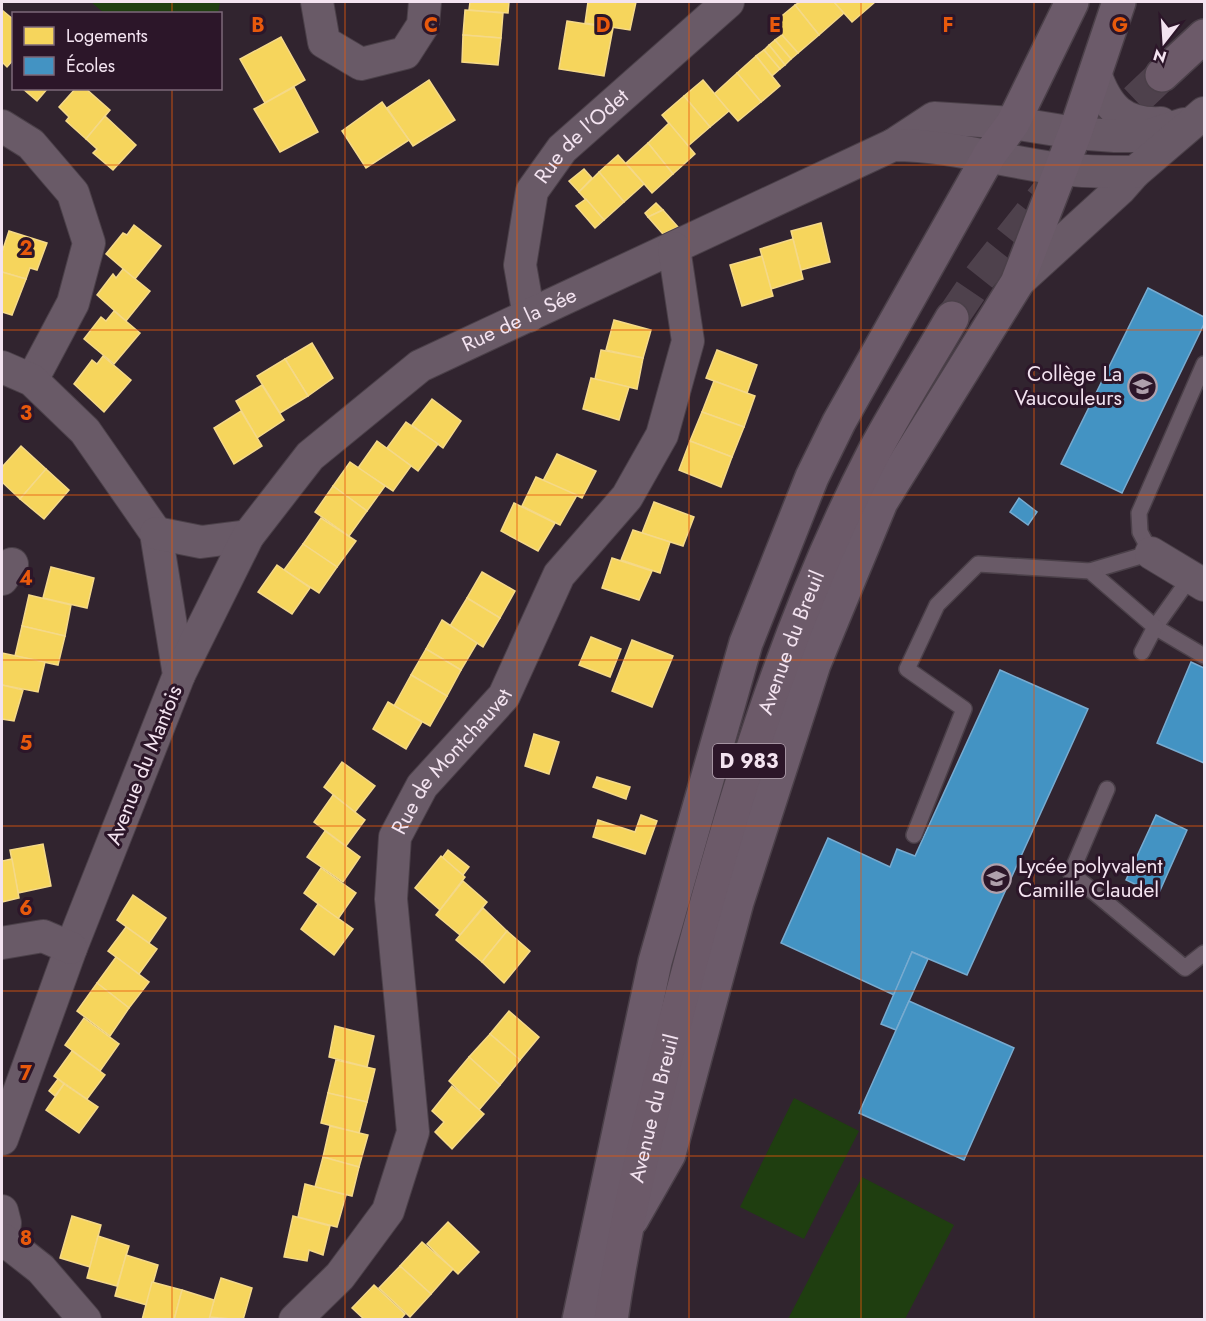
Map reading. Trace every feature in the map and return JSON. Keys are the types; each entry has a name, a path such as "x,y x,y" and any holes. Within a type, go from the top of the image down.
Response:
{"main road":[{"path":"579,1320 655,962 746,643 812,477 839,422 990,154 1013,123 1072,2"},
{"path":"624,1234 669,1155 737,902 814,663 881,502 1017,283 1075,134 1119,2"},
{"path":"1162,75 1204,36"},
{"name":"Avenue du Breuil","path":"597,1320 624,1234 704,911 738,795 788,646 840,523 874,452 952,318"},
{"name":"Avenue du Breuil","path":"611,1320 624,1234"}],"street":[{"path":"317,2 324,42 361,64 405,53 423,25 425,2"},
{"name":"Rue de l'Odet","path":"529,316 520,265 532,191 562,149 728,2"},
{"path":"1095,73 1103,96 1118,112 1142,124 1198,117"},
{"path":"893,145 934,118 1013,123 1075,134 1147,136 1198,117"},
{"path":"1017,283 1120,189 1135,172 1198,117"},
{"path":"2,126 31,144 74,193 89,243 73,303 32,380"},
{"name":"Rue de la Sée","path":"179,675 248,536 310,456 420,366 893,145 919,145 990,154 1060,169 1135,172"},
{"name":"Rue de Montchauvet","path":"300,1318 340,1276 388,1211 413,1132 391,899 395,837 422,786 504,696 560,575 627,497 662,435 688,341 674,248"},
{"name":"Avenue du Mantois","path":"2,368 32,380 85,431 156,533 179,675 71,948 2,1139"},
{"path":"156,533 201,542 248,536"},
{"path":"1151,553 1198,580"},
{"path":"2,943 43,936 71,948"},
{"path":"2,1232 41,1269 85,1320"}],"lane":[{"path":"914,835 963,709 907,669 937,605 978,564 1090,571 1151,553 1140,532 1139,513 1204,364"},
{"path":"1090,571 1155,627 1204,656"},
{"path":"1142,652 1155,627 1198,580"},
{"path":"1107,789 1071,873 1185,968 1204,953"}],"green space":[{"path":"91,2 220,2 218,12 103,12"},
{"path":"794,1098 859,1131 804,1239 740,1207"},
{"path":"862,1177 954,1225 905,1319 788,1319"}],"building: Logements":[{"path":"470,2 509,2 508,13 469,10"},
{"path":"588,2 636,2 630,30 585,23"},
{"path":"800,2 834,2 844,13 819,35 795,5"},
{"path":"834,2 875,2 852,22"},
{"path":"795,5 819,35 798,53 772,24"},
{"path":"2,10 12,18 12,61 7,67 2,62"},
{"path":"465,10 503,13 501,38 463,35"},
{"path":"567,21 613,28 604,76 559,69"},
{"path":"463,35 501,38 498,65 462,62"},
{"path":"782,35 798,53 791,59 775,40"},
{"path":"281,37 305,80 265,103 240,59"},
{"path":"775,40 791,59 785,65 769,45"},
{"path":"769,45 785,65 780,69 764,50"},
{"path":"764,50 780,69 772,76 756,56"},
{"path":"756,56 780,86 761,102 737,73"},
{"path":"737,73 761,102 738,121 714,94"},
{"path":"429,80 455,120 413,146 387,108"},
{"path":"703,80 729,111 710,127 684,96"},
{"path":"294,87 318,132 280,152 254,109"},
{"path":"24,90 46,90 37,101"},
{"path":"74,90 87,90 110,110 86,139 66,121 69,117 59,107"},
{"path":"684,96 710,127 688,146 662,115"},
{"path":"382,102 409,140 366,168 342,131"},
{"path":"105,116 136,145 113,170 93,153 97,149 86,139"},
{"path":"669,123 695,154 673,174 648,143"},
{"path":"648,143 673,174 652,193 626,163"},
{"path":"618,155 644,184 624,202 599,172"},
{"path":"584,169 592,178 579,192 569,181"},
{"path":"599,172 624,202 604,220 579,192"},
{"path":"586,199 604,220 595,228 576,206"},
{"path":"656,203 663,210 648,217 645,213"},
{"path":"663,210 678,227 663,234 648,217"},
{"path":"821,223 830,262 801,270 791,231"},
{"path":"134,225 161,246 135,279 106,254 123,233 127,235"},
{"path":"9,231 47,243 37,270 30,268 26,279 2,272 2,252"},
{"path":"793,239 803,279 771,289 760,249"},
{"path":"762,256 773,296 742,306 730,265"},
{"path":"123,269 150,291 126,321 97,295 113,274 116,278"},
{"path":"2,272 26,279 12,315 2,312"},
{"path":"114,311 140,333 114,364 84,339 101,317 106,321"},
{"path":"614,320 651,330 643,358 606,350"},
{"path":"312,343 333,378 308,396 285,359"},
{"path":"601,350 643,358 637,389 595,379"},
{"path":"717,350 757,365 747,393 706,378"},
{"path":"103,356 131,380 104,412 74,384 92,360 97,364"},
{"path":"285,359 308,396 280,413 257,376"},
{"path":"591,378 629,387 619,420 583,409"},
{"path":"714,381 755,396 744,427 702,412"},
{"path":"262,385 284,420 257,438 236,401"},
{"path":"432,399 461,421 443,448 412,425"},
{"path":"241,411 262,446 234,464 214,428"},
{"path":"702,412 744,427 732,457 690,441"},
{"path":"406,422 438,444 418,471 387,448"},
{"path":"377,441 411,466 393,491 358,468"},
{"path":"690,441 732,457 721,487 679,470"},
{"path":"21,446 46,469 20,499 2,482 2,467"},
{"path":"557,454 596,471 582,498 543,481"},
{"path":"350,462 385,486 367,511 333,486"},
{"path":"46,469 69,490 44,519 20,499"},
{"path":"536,477 577,495 560,525 522,506"},
{"path":"333,486 367,511 349,536 315,512"},
{"path":"654,502 694,517 683,546 642,533"},
{"path":"514,503 555,523 538,551 501,531"},
{"path":"321,518 356,541 337,567 303,544"},
{"path":"633,530 670,542 660,573 621,560"},
{"path":"303,544 337,567 319,593 284,570"},
{"path":"612,558 652,571 639,600 602,588"},
{"path":"277,565 310,588 292,614 258,592"},
{"path":"51,567 94,578 87,608 43,598"},
{"path":"482,572 515,591 500,618 467,598"},
{"path":"29,595 71,605 65,636 22,626"},
{"path":"467,598 500,618 483,647 450,626"},
{"path":"442,620 477,643 461,670 426,649"},
{"path":"22,626 65,636 58,665 15,656"},
{"path":"591,637 621,649 610,677 579,665"},
{"path":"632,640 673,656 652,707 612,691"},
{"path":"426,649 461,670 447,696 411,675"},
{"path":"2,653 45,662 38,692 2,685"},
{"path":"411,675 447,696 430,726 394,706"},
{"path":"2,685 23,690 14,721 2,719"},
{"path":"388,702 422,722 406,749 373,729"},
{"path":"534,734 559,742 549,774 525,766"},
{"path":"342,762 375,786 355,812 324,787"},
{"path":"597,777 630,787 626,799 593,787"},
{"path":"333,795 365,820 346,846 314,822"},
{"path":"641,815 657,821 645,854 593,837 598,820 635,832"},
{"path":"325,831 360,857 343,882 307,857"},
{"path":"43,844 51,886 18,893 10,850"},
{"path":"448,850 469,867 463,875 442,858"},
{"path":"441,856 465,877 440,910 415,888"},
{"path":"12,859 19,898 2,902 2,861"},
{"path":"321,868 356,893 338,919 304,893"},
{"path":"463,881 487,902 460,935 436,915"},
{"path":"133,895 166,918 149,943 117,920"},
{"path":"318,904 353,929 334,955 301,929"},
{"path":"483,908 507,931 482,962 456,940"},
{"path":"126,927 157,949 139,974 108,951"},
{"path":"507,931 530,951 504,983 482,962"},
{"path":"116,957 149,982 129,1008 97,983"},
{"path":"97,983 129,1008 110,1036 77,1011"},
{"path":"509,1011 539,1037 520,1060 490,1034"},
{"path":"84,1018 119,1044 100,1071 65,1045"},
{"path":"335,1026 374,1036 367,1067 329,1057"},
{"path":"490,1034 520,1060 500,1085 469,1057"},
{"path":"72,1051 105,1075 87,1099 54,1076"},
{"path":"469,1057 500,1085 479,1110 449,1081"},
{"path":"336,1060 375,1069 367,1102 328,1093"},
{"path":"58,1079 64,1084 55,1096 49,1091"},
{"path":"64,1084 98,1107 79,1133 46,1110"},
{"path":"452,1086 484,1114 452,1149 435,1132 444,1122 432,1111"},
{"path":"328,1093 367,1102 359,1133 321,1123"},
{"path":"330,1126 368,1135 359,1167 323,1157"},
{"path":"323,1157 359,1167 352,1196 315,1187"},
{"path":"305,1184 346,1195 337,1227 298,1217"},
{"path":"72,1216 101,1225 90,1267 60,1258"},
{"path":"293,1216 330,1226 323,1255 309,1250 307,1261 284,1257"},
{"path":"448,1222 479,1252 458,1274 427,1244"},
{"path":"98,1236 129,1246 117,1286 87,1278"},
{"path":"422,1242 453,1269 431,1294 400,1266"},
{"path":"126,1255 158,1265 147,1305 115,1296"},
{"path":"400,1266 431,1294 410,1317 379,1288"},
{"path":"221,1278 252,1288 243,1320 209,1317"},
{"path":"152,1282 182,1290 174,1320 142,1320"},
{"path":"374,1285 405,1314 400,1320 365,1320 352,1308"},
{"path":"182,1290 214,1300 209,1320 174,1320"}],"building: Écoles":[{"path":"1148,288 1204,317 1204,324 1122,493 1061,464"},
{"path":"1019,498 1037,512 1028,525 1010,512"},
{"path":"1191,662 1204,668 1204,763 1157,743"},
{"path":"1000,670 1088,709 967,975 912,952 894,995 781,943 828,838 890,867 897,849 915,856"},
{"path":"1156,815 1187,830 1158,895 1126,880"},
{"path":"912,952 928,959 896,1030 881,1024"},
{"path":"909,1001 1014,1048 964,1160 859,1113"}],"tunnel":[{"path":"1100,134 1162,75"},
{"path":"952,318 979,278 1053,185"}],"place":[{"name":"Collège La Vaucouleurs","path":"1143,386"},
{"name":"Lycée polyvalent Camille Claudel","path":"997,878"}]}
